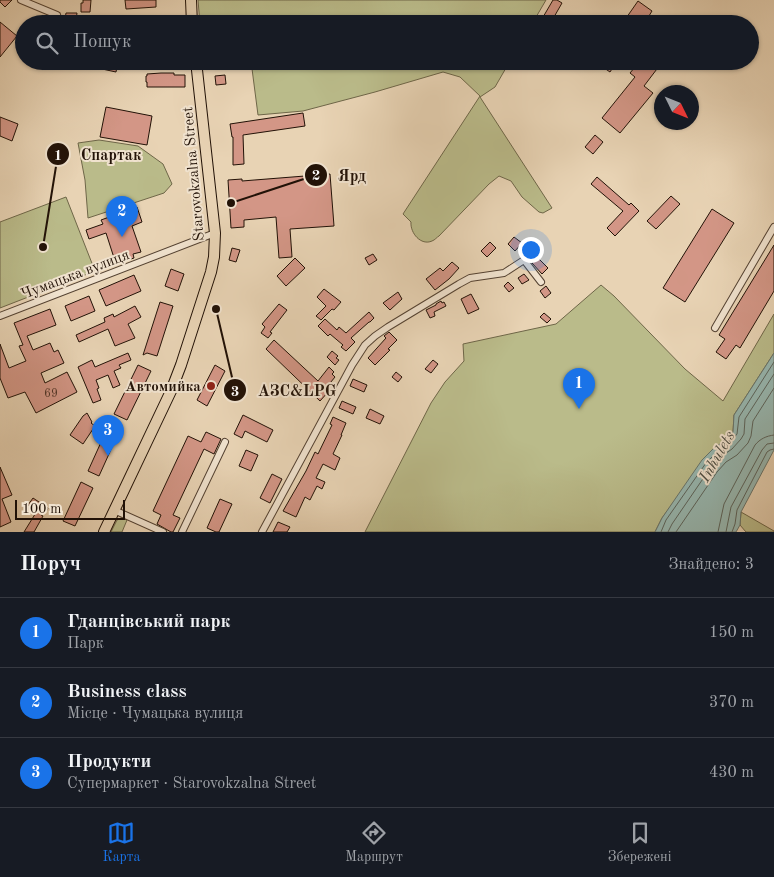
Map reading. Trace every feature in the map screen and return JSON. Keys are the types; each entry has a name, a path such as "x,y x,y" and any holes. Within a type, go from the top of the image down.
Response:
{"main road":[{"path":"191,0 192,15"},
{"name":"Starovokzalna Street","path":"104,532 171,391 211,272 215,234 197,70"}],"street":[{"path":"21,0 57,15"},
{"path":"715,328 774,227"},
{"name":"Чумацька вулиця","path":"0,316 215,234"},
{"path":"262,532 352,365 365,345 388,327 470,278 504,273 524,260 541,282"},
{"path":"182,532 225,442"},
{"path":"114,510 163,532"}],"green space":[{"path":"198,0 546,0 537,15 199,15"},
{"path":"252,70 505,70 495,87 480,97 552,208 543,213 539,212 522,197 511,181 499,176 433,241 424,242 414,234 411,222 403,214 480,96 460,77 443,72 303,111 258,115"},
{"path":"99,140 138,146 163,164 172,184 164,193 88,218 85,180 78,143"},
{"path":"66,197 95,271 0,308 0,222"},
{"path":"601,285 685,369 723,401 774,314 774,353 734,415 733,432 725,441 715,447 662,518 655,532 365,532 431,403 445,382 464,361 463,344 556,324"},
{"path":"741,512 774,532 746,532 740,525"},
{"path":"121,518 127,520 122,532 111,532 117,520"}],"water":[{"name":"Inhulets","path":"774,353 774,450 741,512 740,525 736,532 655,532 662,518 702,460 733,432 734,415"}],"building":[{"path":"0,0 12,0 5,7"},
{"path":"83,0 91,0 90,12 81,12"},
{"path":"125,0 156,0 156,7 126,9"},
{"path":"553,0 562,3 555,15 544,15"},
{"path":"638,1 652,11 650,15 628,15"},
{"path":"66,13 77,13 77,15 66,15"},
{"path":"0,22 15,34 15,38 0,57"},
{"path":"632,70 656,70 644,86 653,93 620,133 602,118 635,77 630,73"},
{"path":"147,74 185,75 185,87 147,87"},
{"path":"225,75 226,84 216,85 215,76"},
{"path":"106,107 152,116 147,145 100,137"},
{"path":"303,113 305,126 243,135 244,164 233,165 233,137 230,124"},
{"path":"0,117 18,124 12,141 0,136"},
{"path":"595,135 603,142 593,154 585,147"},
{"path":"330,174 334,226 290,229 292,257 279,258 276,217 244,220 244,227 231,228 228,180 242,179 242,181"},
{"path":"597,177 629,205 631,203 639,211 615,236 607,228 623,211 591,184"},
{"path":"671,196 680,204 656,229 647,221"},
{"path":"137,207 142,222 132,226 141,252 133,254 134,258 116,264 106,233 89,239 86,230 103,224 101,220 112,216 115,225 128,220 125,211"},
{"path":"712,209 734,223 685,302 663,288"},
{"path":"514,237 522,243 515,251 508,244"},
{"path":"490,242 496,248 487,257 481,251"},
{"path":"774,245 774,291 740,348 736,345 726,359 716,352 725,339 719,335"},
{"path":"232,248 240,250 236,262 229,260"},
{"path":"373,254 377,260 369,265 365,258"},
{"path":"295,258 305,268 286,286 277,276"},
{"path":"538,258 548,268 542,274 532,263"},
{"path":"452,262 459,268 435,290 426,279 440,268 443,271"},
{"path":"171,269 184,274 178,291 165,286"},
{"path":"524,274 529,280 522,284 518,278"},
{"path":"134,275 141,291 106,306 99,290"},
{"path":"508,282 514,288 509,292 504,286"},
{"path":"546,286 551,293 545,298 540,291"},
{"path":"324,289 341,302 321,320 316,316 326,306 317,297"},
{"path":"398,292 402,299 390,310 383,303"},
{"path":"471,294 479,309 468,314 461,299"},
{"path":"89,296 95,311 71,321 65,306"},
{"path":"441,301 446,306 434,312 435,316 430,318 426,310"},
{"path":"160,302 173,306 157,356 147,353 143,355"},
{"path":"279,304 287,310 270,332 272,333 268,338 261,333 265,327 262,324"},
{"path":"135,306 141,317 128,324 135,338 115,346 108,329 79,342 76,335 105,322 104,318 113,314 114,317"},
{"path":"50,309 56,325 27,336 33,350 50,343 54,352 58,350 64,363 41,373 45,383 67,372 77,392 36,413 25,392 8,398 0,378 0,344 9,368 26,361 19,346 23,345 14,323"},
{"path":"369,312 374,318 351,338 355,342 346,351 341,347 343,345 330,334 328,336 318,326 325,319 337,330 339,327 346,333"},
{"path":"544,313 551,319 547,323 540,317"},
{"path":"389,332 397,340 375,365 368,358"},
{"path":"274,340 318,381 329,367 334,372 332,374 335,377 326,388 329,391 320,401 266,349"},
{"path":"332,351 338,356 336,358 339,360 335,365 327,357"},
{"path":"128,353 131,360 119,365 121,368 114,371 120,385 113,388 108,375 96,380 101,400 93,403 78,367 92,360 95,367"},
{"path":"433,360 438,364 431,373 425,369"},
{"path":"138,365 151,371 127,420 114,414"},
{"name":"Автомийка","path":"215,365 225,371 207,406 197,400"},
{"path":"396,372 402,377 398,382 392,377"},
{"path":"353,379 367,385 364,392 350,386"},
{"path":"342,401 356,407 353,414 339,408"},
{"path":"370,409 384,416 380,424 366,418"},
{"path":"87,413 91,423 95,426 83,444 70,435"},
{"path":"243,415 273,430 267,442 245,431 242,438 234,434"},
{"path":"333,417 346,423 333,454 340,458 335,470 323,464 316,478 325,482 322,489 317,486 310,500 305,497 296,517 283,511 315,452 318,454 332,425 330,424"},
{"path":"107,429 118,434 99,476 88,471"},
{"path":"206,432 221,439 214,454 204,449 173,515 180,518 173,532 171,532 157,524 161,515 153,511 188,436 201,442"},
{"path":"246,450 258,455 251,471 239,466"},
{"path":"0,467 12,495 2,499 11,522 0,527"},
{"path":"272,474 282,479 270,503 260,498"},
{"path":"81,482 93,488 75,526 63,521"},
{"path":"33,498 48,508 46,512 43,511 41,515 43,516 34,532 24,532 37,511 28,505"},
{"path":"220,499 232,504 219,532 216,532 207,528"},
{"path":"278,522 290,527 287,532 273,532"}],"place":[{"name":"Ярд","path":"231,203"},
{"name":"Business class","path":"122,237"},
{"name":"Спартак","path":"43,247"},
{"name":"АЗС&LPG","path":"216,309"},
{"name":"Автомийка","path":"211,386"},
{"name":"Гданцівський парк","path":"579,409"},
{"name":"Продукти","path":"108,456"}]}
